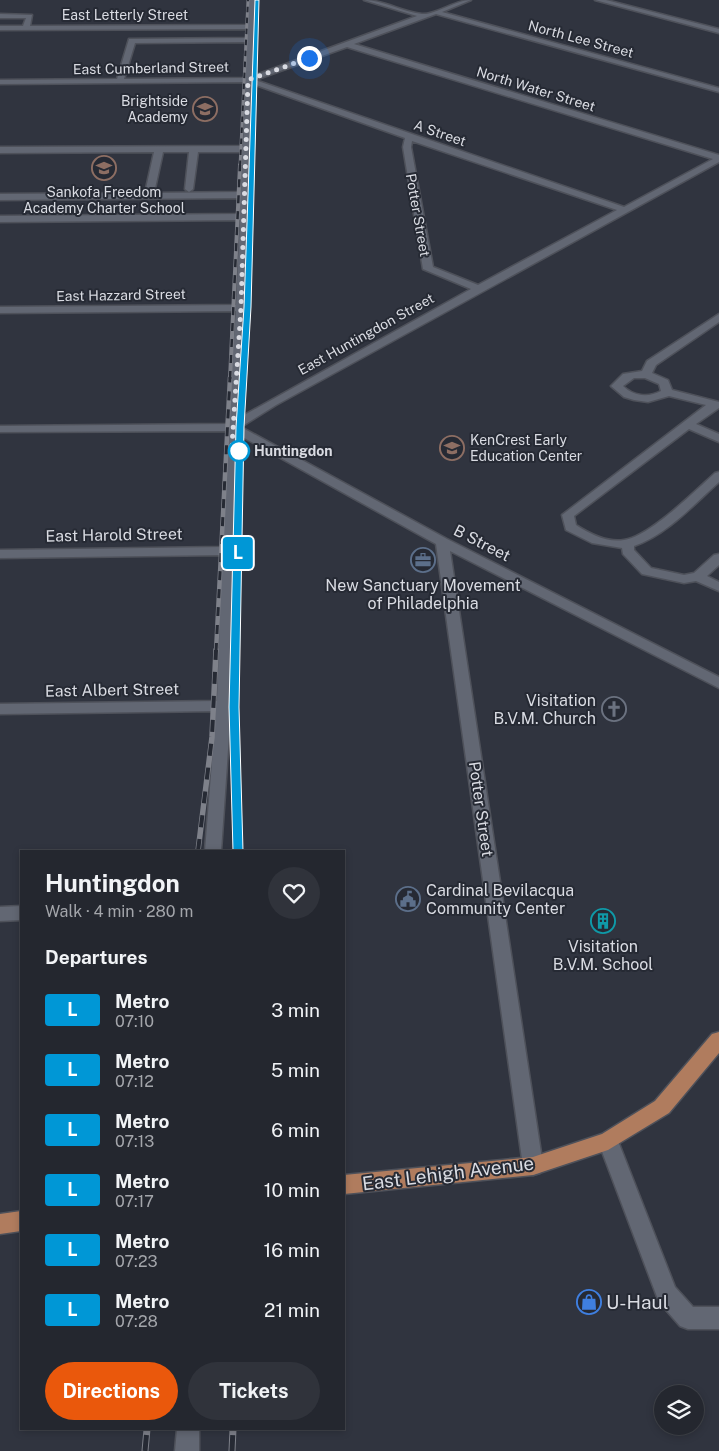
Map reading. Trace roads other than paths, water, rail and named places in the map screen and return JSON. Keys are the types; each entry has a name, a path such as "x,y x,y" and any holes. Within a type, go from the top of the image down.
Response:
{"main road":[{"name":"East Lehigh Avenue","path":"345,1185 533,1166 608,1142 662,1107 719,1040"},
{"path":"0,1224 20,1221"}],"street":[{"path":"213,850 224,706 228,551 233,427 241,308 252,0"},
{"path":"367,0 423,16"},
{"name":"East Cumberland Street","path":"0,82 248,80 468,0"},
{"path":"598,0 719,31"},
{"name":"North Lee Street","path":"436,12 719,90"},
{"path":"0,16 30,16 26,28"},
{"name":"East Letterly Street","path":"0,28 250,26"},
{"path":"120,81 132,41 250,40"},
{"name":"North Water Street","path":"346,44 719,158"},
{"name":"A Street","path":"248,80 409,138 624,210"},
{"name":"Potter Street","path":"409,138 407,147 428,269 479,289"},
{"path":"149,196 160,149"},
{"path":"190,189 194,149"},
{"path":"0,150 246,149"},
{"name":"East Huntingdon Street","path":"233,427 272,403 719,158"},
{"path":"0,197 244,195"},
{"path":"0,220 243,217"},
{"name":"East Hazzard Street","path":"0,310 241,308"},
{"path":"646,375 651,363 719,317"},
{"path":"646,375 664,382 667,392 662,396 644,399 630,396 621,391 618,386 621,379 627,376 646,375"},
{"path":"667,392 717,405"},
{"path":"717,405 568,515 570,527 586,538 609,544 628,544 644,537 719,476"},
{"path":"688,425 719,438"},
{"path":"0,428 233,427"},
{"name":"B Street","path":"233,427 269,449 442,542 719,683"},
{"name":"Potter Street","path":"442,542 533,1166"},
{"path":"628,544 628,551 647,571 684,579 698,577 719,587"},
{"name":"East Harold Street","path":"0,554 228,551"},
{"path":"698,577 719,558"},
{"name":"East Albert Street","path":"0,709 224,706"},
{"path":"0,914 20,913"},
{"path":"608,1142 667,1294 688,1318 719,1318"},
{"path":"187,1451 188,1430"}],"railway":[{"path":"240,166 248,0"},
{"path":"252,166 257,0"},
{"path":"230,379 240,165"},
{"path":"243,379 248,307 252,165"},
{"path":"216,652 230,377"},
{"path":"235,652 240,427 243,377"},
{"path":"198,850 212,737 216,650"},
{"path":"235,650 234,707 238,850"},
{"path":"145,1451 147,1430"},
{"path":"232,1451 233,1430"}],"metro line":[{"name":"L","path":"238,850 234,707 240,427 248,307 250,185 257,0"}],"place":[{"name":"Brightside Academy","path":"205,109"},
{"name":"Sankofa Freedom Academy Charter School","path":"104,168"},
{"name":"KenCrest Early Education Center","path":"452,448"},
{"name":"Huntingdon","path":"239,451"},
{"name":"New Sanctuary Movement of Philadelphia","path":"423,560"},
{"name":"Visitation B.V.M. Church","path":"614,709"},
{"name":"Cardinal Bevilacqua Community Center","path":"408,899"},
{"name":"Visitation B.V.M. School","path":"603,921"},
{"name":"U-Haul","path":"589,1302"}]}
